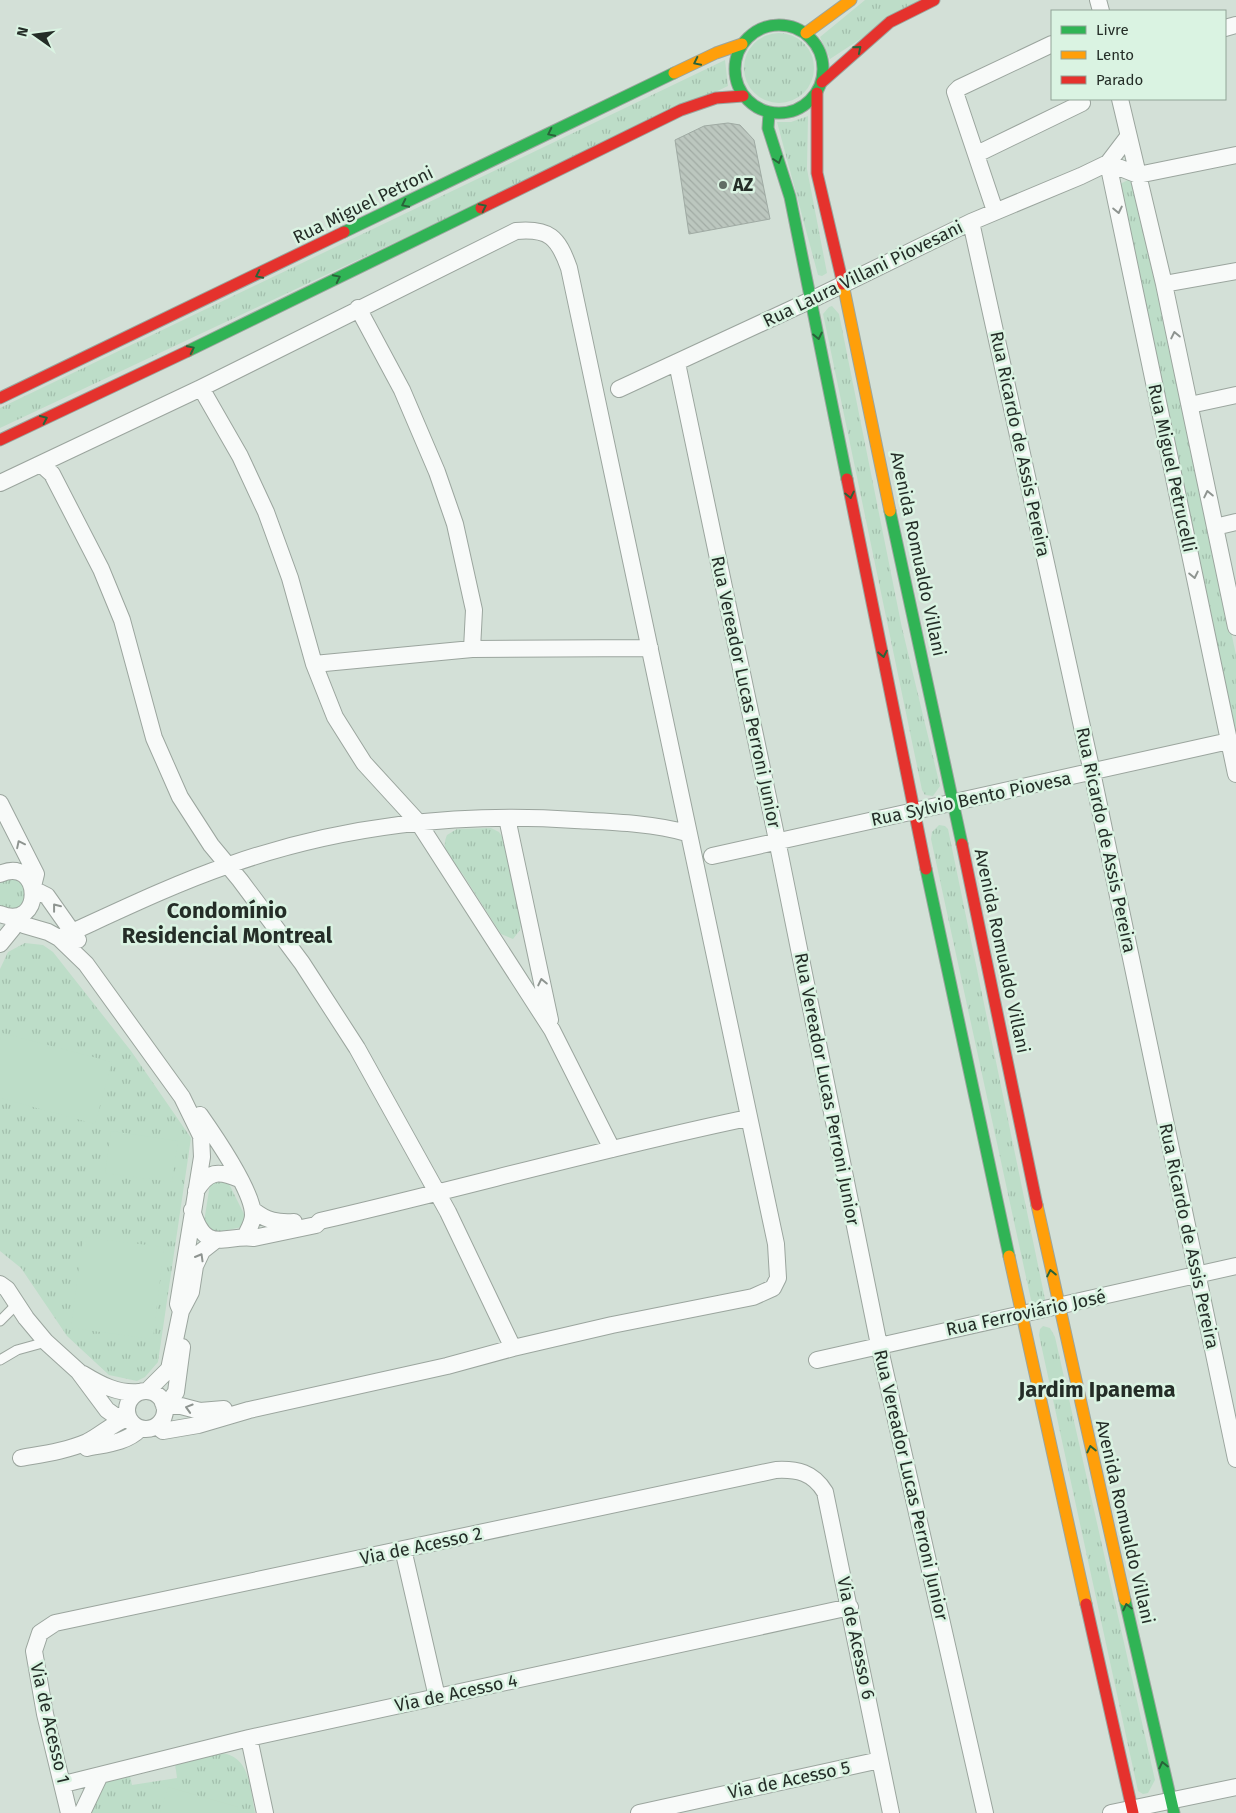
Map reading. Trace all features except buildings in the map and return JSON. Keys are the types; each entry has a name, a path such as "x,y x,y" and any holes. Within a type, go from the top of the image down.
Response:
{"street":[{"path":"806,32 851,0"},
{"path":"820,87 822,56 814,41 806,32 792,26 773,25 757,31 742,44 736,61 736,81 743,96 752,105 769,113 787,114 805,106 820,87 890,22 934,0"},
{"name":"Rua Miguel Petroni","path":"0,398 716,53 742,44"},
{"path":"995,211 955,92 959,88 1051,44"},
{"name":"Avenida Romualdo Villani","path":"820,87 817,173 843,284 913,621 954,803 1058,1307 1173,1807"},
{"path":"0,440 680,110 716,98 743,96"},
{"name":"Rua Miguel Petrucelli","path":"1120,100 1127,138 1138,175 1164,284 1236,627"},
{"path":"977,154 1082,103"},
{"path":"769,113 768,128 790,197 914,812 1021,1314 1132,1811"},
{"path":"1127,138 1108,163 1138,175 1236,155"},
{"name":"Rua Laura Villani Piovesani","path":"619,388 811,300 971,222 1108,163"},
{"name":"Rua Miguel Petrucelli","path":"1108,163 1236,772"},
{"name":"Rua Ricardo de Assis Pereira","path":"971,222 1092,772 1236,1459"},
{"path":"0,483 201,388 358,308 516,231 532,230 546,232 556,241 564,253 569,268 650,648 687,834 776,1244 778,1278 773,1288 753,1297 612,1325 512,1348 447,1366 249,1410 198,1425 163,1431 157,1426"},
{"path":"1164,284 1236,271"},
{"path":"358,308 402,390 437,472 455,524 474,610 472,649"},
{"name":"Rua Vereador Lucas Perroni Junior","path":"677,363 777,840 879,1345 985,1813"},
{"path":"201,388 240,456 266,512 290,578 321,685 348,739 382,784 418,822 552,1030 612,1149"},
{"path":"1190,405 1236,395"},
{"path":"40,464 52,474 101,569 122,620 147,714 167,770 210,845 228,865 302,962 357,1048 438,1194 512,1348"},
{"path":"1215,527 1236,522"},
{"path":"314,664 472,649 650,648"},
{"name":"Rua Sylvio Bento Piovesa","path":"712,856 777,840 914,812 1229,741"},
{"path":"0,803 36,874 32,903 22,914 10,916"},
{"path":"507,818 552,1030"},
{"path":"58,938 228,865 354,831 418,822 555,818 636,824 671,829 687,834"},
{"path":"0,874 12,871 18,872 24,875 33,887 47,896 74,931 86,964"},
{"path":"10,916 24,925 48,932 58,938 86,964 182,1096 205,1122 239,1179 253,1210 262,1218 274,1222 320,1221 438,1194 612,1149 748,1118"},
{"path":"0,944 13,928 10,916"},
{"path":"181,1311 178,1304 202,1144 182,1096"},
{"path":"196,1191 207,1176 213,1172 222,1172 239,1179"},
{"path":"192,1210 202,1230 216,1240 226,1241 245,1237 254,1238 316,1224 320,1221"},
{"path":"245,1237 252,1222 253,1210"},
{"path":"78,1372 102,1385 120,1391 143,1391 157,1394 164,1404 164,1417 157,1426 146,1430 135,1427 128,1418 127,1405 134,1395 143,1391 168,1369 181,1311 189,1298 199,1257 216,1240"},
{"name":"Rua Ferroviário José","path":"817,1360 1236,1266"},
{"path":"2,1288 18,1303 46,1342 78,1372 102,1404 114,1415 128,1418"},
{"path":"164,1404 174,1396 179,1380 182,1349 180,1337 177,1334"},
{"path":"86,1442 100,1419 102,1404"},
{"path":"164,1404 181,1406 200,1412 233,1409 249,1410"},
{"path":"69,1449 102,1434 117,1422 128,1418"},
{"path":"21,1458 114,1443 132,1436 140,1429"},
{"name":"Via de Acesso 2","path":"40,1633 55,1622 776,1470 795,1469 804,1472"},
{"name":"Via de Acesso 6","path":"804,1472 814,1478 825,1492 891,1813"},
{"path":"403,1549 437,1697"},
{"name":"Via de Acesso 4","path":"64,1784 248,1738 850,1607"},
{"name":"Via de Acesso 1","path":"40,1633 34,1651 35,1662 69,1813"},
{"path":"248,1738 265,1813"},
{"name":"Via de Acesso 5","path":"638,1813 880,1760"},
{"name":"Via de Acesso 1","path":"82,1813 100,1775"},
{"path":"1111,1813 1173,1807 1236,1787"}],"lane":[{"path":"0,1321 18,1303"},
{"path":"0,1360 17,1350 46,1342"}],"green space":[{"path":"865,0 920,0 830,59 820,37"},
{"path":"779,33 792,36 804,43 811,55 814,68 811,81 804,93 792,100 779,103 766,100 754,93 747,81 744,68 747,55 754,43 766,36"},
{"path":"725,60 728,86 0,428 0,408"},
{"path":"808,116 807,169 827,273 822,276 818,275 777,122 791,122"},
{"path":"1128,180 1137,185 1236,655 1236,734 1122,203 1120,184"},
{"path":"832,306 839,314 902,628 940,786 933,796 925,795 922,790 823,314"},
{"path":"939,825 945,826 948,829 1046,1304 1035,1304 1031,1300 931,839 932,832"},
{"path":"491,828 499,832 503,838 521,923 520,930 513,939 501,934 462,873 451,861 445,846 447,835 457,829"},
{"path":"18,877 29,893 19,910 0,906 0,881"},
{"path":"25,943 43,945 53,952 131,1051 191,1138 158,1362 145,1377 137,1381 109,1375 67,1336 21,1268 0,1251 0,969 8,952"},
{"path":"2,1033 112,1062 95,1124 0,1098 0,1040"},
{"path":"111,1131 178,1141 172,1182 105,1173"},
{"path":"213,1180 228,1182 246,1218 242,1227 213,1233 204,1222 210,1184"},
{"path":"83,1237 164,1247 153,1339 71,1328"},
{"path":"1043,1326 1050,1328 1055,1337 1155,1780 1148,1793 1143,1794 1138,1791 1039,1335 1040,1329"},
{"path":"221,1753 231,1755 244,1767 250,1785 255,1813 89,1813 104,1782 129,1772 132,1785 177,1778 175,1763"},
{"path":"168,1787 238,1807 236,1813 160,1813"}],"traffic: fast":[{"path":"779,25 796,28 804,32 816,44 820,52 823,69 820,86 816,94 804,106 796,110 779,113 762,110 754,106 742,94 738,86 735,69 738,52 742,44 754,32 762,28 779,25"},
{"path":"344,232 674,73"},
{"path":"769,113 768,128 790,197 847,479"},
{"path":"188,351 481,208"},
{"path":"890,511 962,844"},
{"path":"926,869 1009,1256"},
{"path":"1125,1600 1174,1813"}],"traffic: slow":[{"path":"806,33 851,0"},
{"path":"674,73 716,53 742,44"},
{"path":"843,284 890,511"},
{"path":"1037,1205 1125,1600"},
{"path":"1009,1256 1086,1604"}],"traffic: jam":[{"path":"822,82 890,22 934,0"},
{"path":"817,93 817,173 843,284"},
{"path":"481,208 681,110 716,98 743,96"},
{"path":"0,398 344,232"},
{"path":"0,440 188,351"},
{"path":"847,479 926,869"},
{"path":"962,844 1037,1205"},
{"path":"1086,1604 1133,1813"}],"place":[{"name":"AZ","path":"723,185"}],"district":[{"name":"Condomínio Residencial Montreal","path":"227,922"},
{"name":"Jardim Ipanema","path":"1097,1389"}]}
